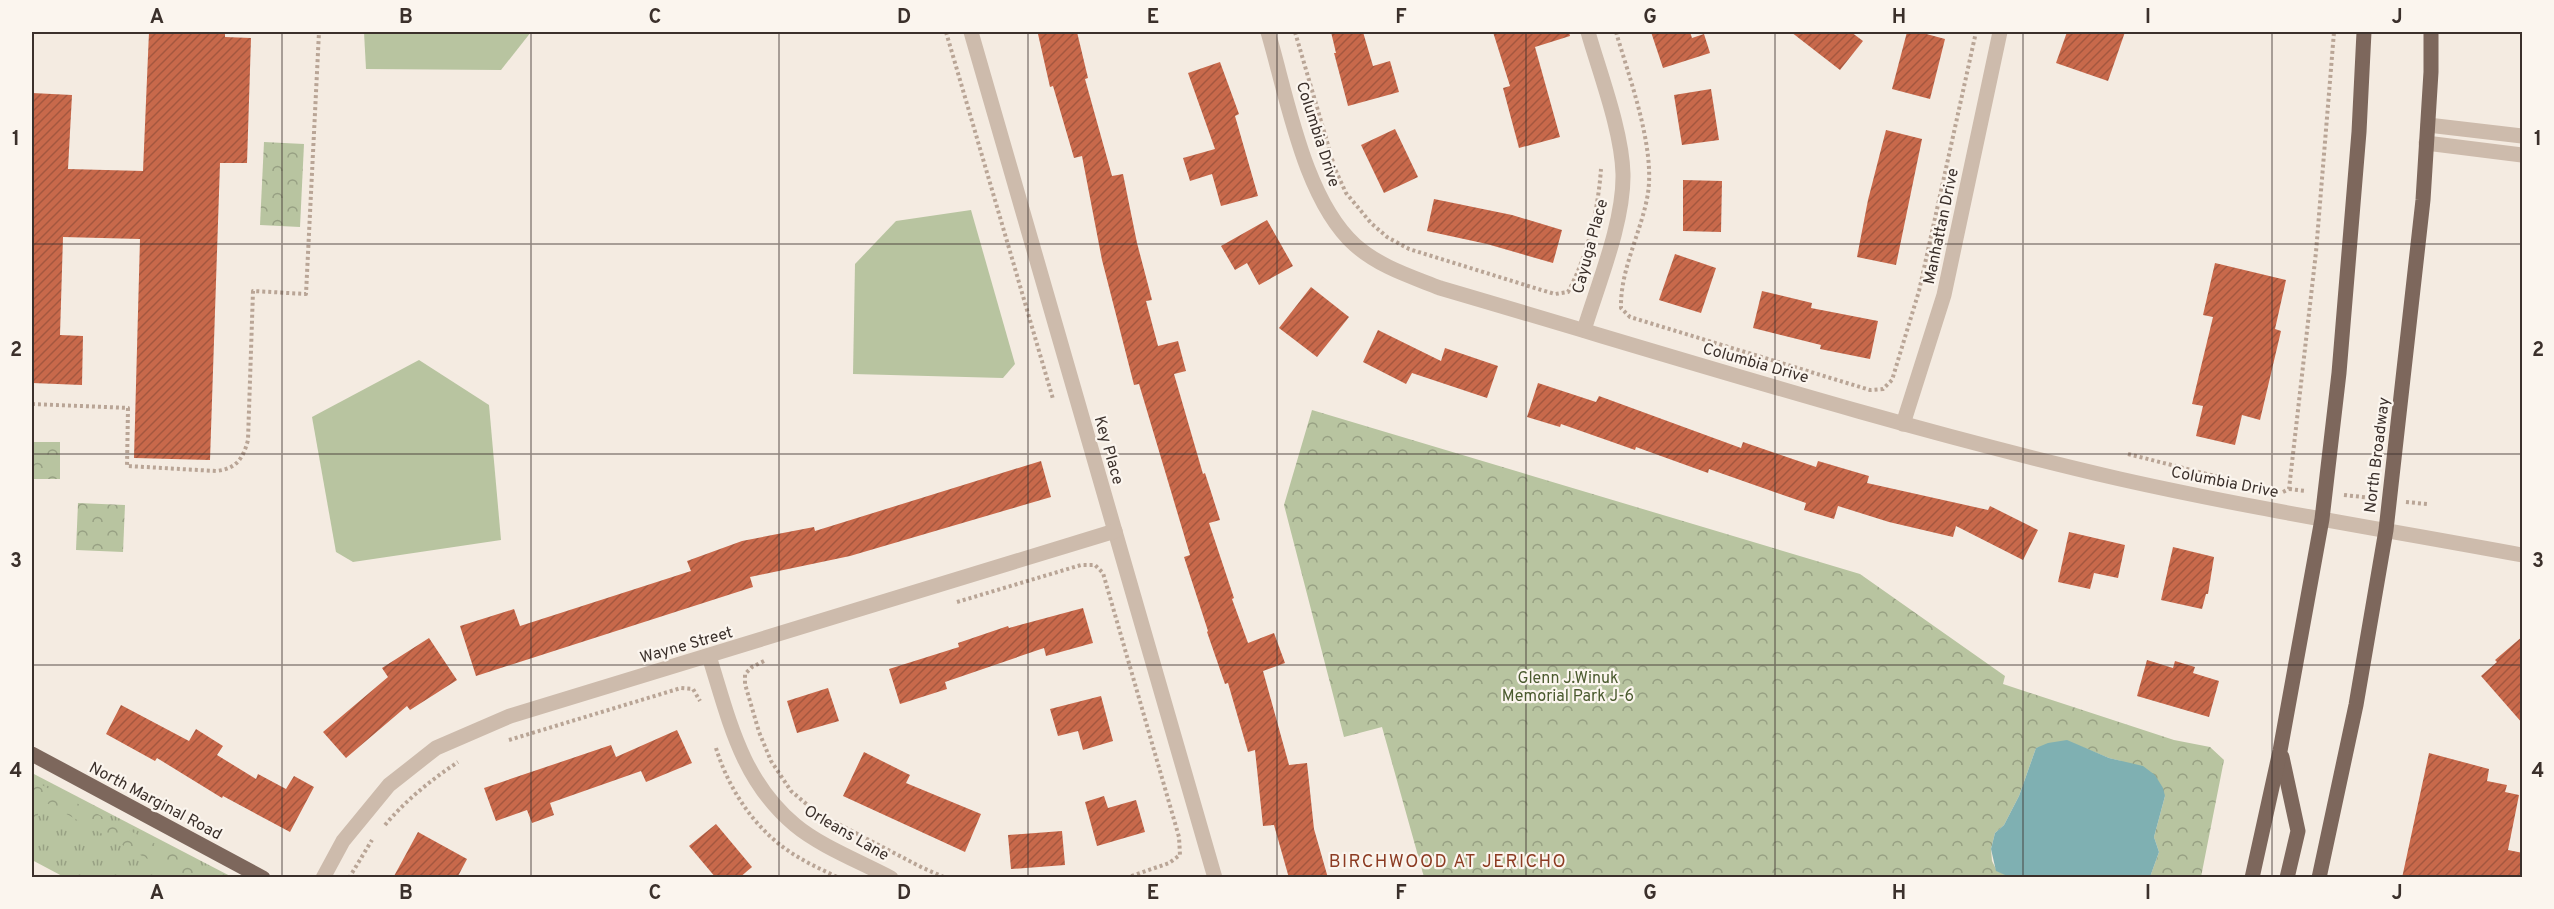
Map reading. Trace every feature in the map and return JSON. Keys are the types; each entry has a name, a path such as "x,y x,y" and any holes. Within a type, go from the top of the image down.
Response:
{"main road":[{"path":"2252,878 2280,751 2322,519 2339,374 2359,132 2364,32"},
{"name":"North Broadway","path":"2319,878 2356,705 2390,500 2423,200 2431,32"},
{"path":"2280,751 2298,831 2287,878"},
{"name":"North Marginal Road","path":"32,754 263,878"}],"street":[{"name":"Key Place","path":"971,32 1115,531 1211,876"},
{"name":"Columbia Drive","path":"1268,32 1313,183 1328,214 1355,245 1388,268 1440,288 1903,424 2121,479 2322,519 2523,555"},
{"name":"Cayuga Place","path":"1584,330 1619,212 1623,175 1620,146 1588,32"},
{"name":"Manhattan Drive","path":"1903,424 1944,295 2001,32"},
{"path":"2428,125 2523,136"},
{"path":"2426,143 2523,155"},
{"name":"Wayne Street","path":"323,878 342,841 374,801 389,785 436,748 510,716 1115,531"},
{"name":"Orleans Lane","path":"710,656 743,760 763,793 795,826 891,878"}],"path":[{"path":"32,404 128,408 127,466 216,471 226,470 239,463 248,440 253,291 306,294 319,32"},
{"path":"946,32 1053,399"},
{"path":"1295,32 1335,170 1346,193 1371,223 1387,237 1409,249 1556,294 1568,292 1577,275 1593,222 1599,196 1601,161"},
{"path":"1616,32 1644,134 1649,189 1642,223 1620,291 1621,308 1630,316 1870,390 1883,388 1892,380 1919,291 1976,32"},
{"path":"2289,489 2316,252 2334,32"},
{"path":"2128,454 2226,479"},
{"path":"2281,493 2289,489 2427,504"},
{"path":"955,603 1081,565 1095,565 1102,573 1170,803 1180,848 1180,855 1169,863 1126,878"},
{"path":"773,658 752,667 745,674 745,684 771,761 791,791 817,813 946,878"},
{"path":"502,742 681,688 693,690 703,707"},
{"path":"715,745 721,765 739,800 760,826 796,856 839,878"},
{"path":"349,878 372,840 398,809 432,779 464,758"}],"green space":[{"path":"364,32 531,32 501,70 366,69"},
{"path":"264,142 304,144 300,227 260,225"},
{"path":"971,210 1015,364 1003,378 853,374 855,264 896,221"},
{"path":"419,360 489,405 501,540 353,562 336,552 312,417"},
{"name":"Glenn J.Winuk Memorial Park J-6","path":"1312,410 1860,574 2005,676 2003,684 2174,740 2210,747 2224,760 2201,877 2150,877 2159,852 2154,837 2165,796 2121,761 2067,741 2036,748 2019,796 2004,825 1995,833 1991,849 1992,861 1997,871 2012,877 1424,877 1382,727 1344,737 1284,505"},
{"path":"32,442 60,442 60,479 32,479"},
{"path":"78,503 125,505 123,552 76,550"},
{"path":"32,773 232,877 64,877 32,860"},
{"path":"32,780 219,877 180,877 43,801 37,817 32,819"}],"water":[{"path":"2067,740 2109,758 2143,766 2155,775 2163,788 2165,796 2154,837 2159,852 2150,877 2012,878 1996,871 1991,849 1995,833 2004,825 2019,796 2036,748 2048,743"}],"building":[{"path":"149,32 225,32 225,37 251,38 247,163 220,163 210,460 134,458 140,239 63,237 60,335 83,336 82,385 32,383 32,93 72,95 68,169 143,171"},
{"path":"1077,32 1088,78 1085,79 1112,176 1123,174 1137,243 1152,300 1146,301 1158,346 1178,341 1186,371 1174,374 1203,474 1205,473 1220,520 1209,523 1234,598 1232,599 1248,643 1274,633 1285,663 1263,671 1289,765 1307,763 1314,829 1328,878 1289,878 1274,825 1263,826 1255,750 1248,752 1228,683 1225,684 1207,632 1184,557 1190,555 1139,384 1134,385 1102,260 1082,156 1074,158 1053,86 1050,87 1038,34"},
{"path":"1331,32 1363,32 1373,66 1390,61 1399,92 1348,106"},
{"path":"1493,32 1569,32 1570,36 1535,47 1560,137 1519,148 1503,88 1510,86"},
{"path":"1651,32 1690,32 1692,38 1704,34 1710,53 1663,68"},
{"path":"1791,32 1851,32 1863,41 1840,70"},
{"path":"1907,32 1919,32 1945,39 1930,99 1892,89"},
{"path":"2067,32 2125,32 2108,81 2056,63"},
{"path":"1220,62 1239,114 1235,116 1258,196 1221,206 1212,174 1190,181 1183,158 1215,149 1188,73"},
{"path":"1711,89 1719,140 1682,145 1674,95"},
{"path":"1395,129 1418,177 1384,193 1361,145"},
{"path":"1886,130 1922,139 1896,265 1857,257 1868,200"},
{"path":"1683,180 1722,181 1721,232 1683,231"},
{"path":"1434,199 1512,215 1562,230 1553,263 1487,244 1427,231"},
{"path":"1267,220 1293,266 1259,285 1247,263 1235,270 1221,246"},
{"path":"1675,254 1716,268 1701,313 1659,300"},
{"path":"2215,263 2286,280 2275,329 2281,331 2260,420 2242,415 2235,445 2196,436 2203,406 2192,404 2213,317 2203,315"},
{"path":"1311,287 1349,317 1317,357 1279,328"},
{"path":"1762,291 1812,303 1811,308 1878,321 1870,359 1820,349 1821,345 1753,328"},
{"path":"1378,330 1441,361 1445,348 1498,366 1487,398 1412,373 1406,384 1363,362"},
{"path":"1538,383 1596,402 1599,396 1741,448 1743,442 1816,467 1818,461 1869,476 1867,483 1988,510 1990,506 2038,530 2023,560 1956,526 1953,537 1889,522 1838,506 1834,519 1804,510 1806,503 1709,469 1708,473 1636,447 1635,450 1561,424 1560,427 1527,417"},
{"path":"1041,461 1051,497 850,556 750,577 753,587 476,676 460,626 514,609 520,626 691,571 687,561 742,541 814,527 815,531"},
{"path":"2069,532 2125,545 2118,578 2094,573 2090,589 2058,582"},
{"path":"2173,547 2214,557 2208,594 2206,594 2202,609 2161,600"},
{"path":"1083,608 1093,643 1046,656 1044,648 945,682 947,689 900,704 889,669 959,647 958,643 1008,626 1009,628"},
{"path":"2523,636 2523,724 2481,676 2497,662 2495,660"},
{"path":"429,638 457,680 410,710 407,706 346,758 323,732 388,677 382,668"},
{"path":"2147,660 2173,668 2175,661 2195,667 2193,673 2219,681 2209,717 2137,696"},
{"path":"828,688 839,721 797,733 787,701"},
{"path":"1101,696 1113,741 1083,750 1078,731 1058,736 1050,709"},
{"path":"121,705 189,741 196,729 223,746 217,755 256,779 258,774 286,789 294,776 314,787 290,832 223,796 222,798 157,758 155,761 106,734"},
{"path":"677,730 692,763 646,782 641,771 550,803 554,815 532,823 527,810 496,821 484,788 611,745 616,757"},
{"path":"864,752 910,775 906,783 981,814 965,852 843,796"},
{"path":"2429,753 2489,769 2487,781 2507,785 2505,792 2519,795 2508,850 2523,853 2523,878 2402,878"},
{"path":"1104,796 1108,808 1136,800 1145,832 1097,846 1085,802"},
{"path":"716,824 752,867 739,878 716,878 689,846"},
{"path":"1062,831 1065,865 1011,869 1008,835"},
{"path":"418,832 467,859 457,878 393,878"}],"district":[{"name":"BIRCHWOOD AT JERICHO","path":"1448,861"}]}
